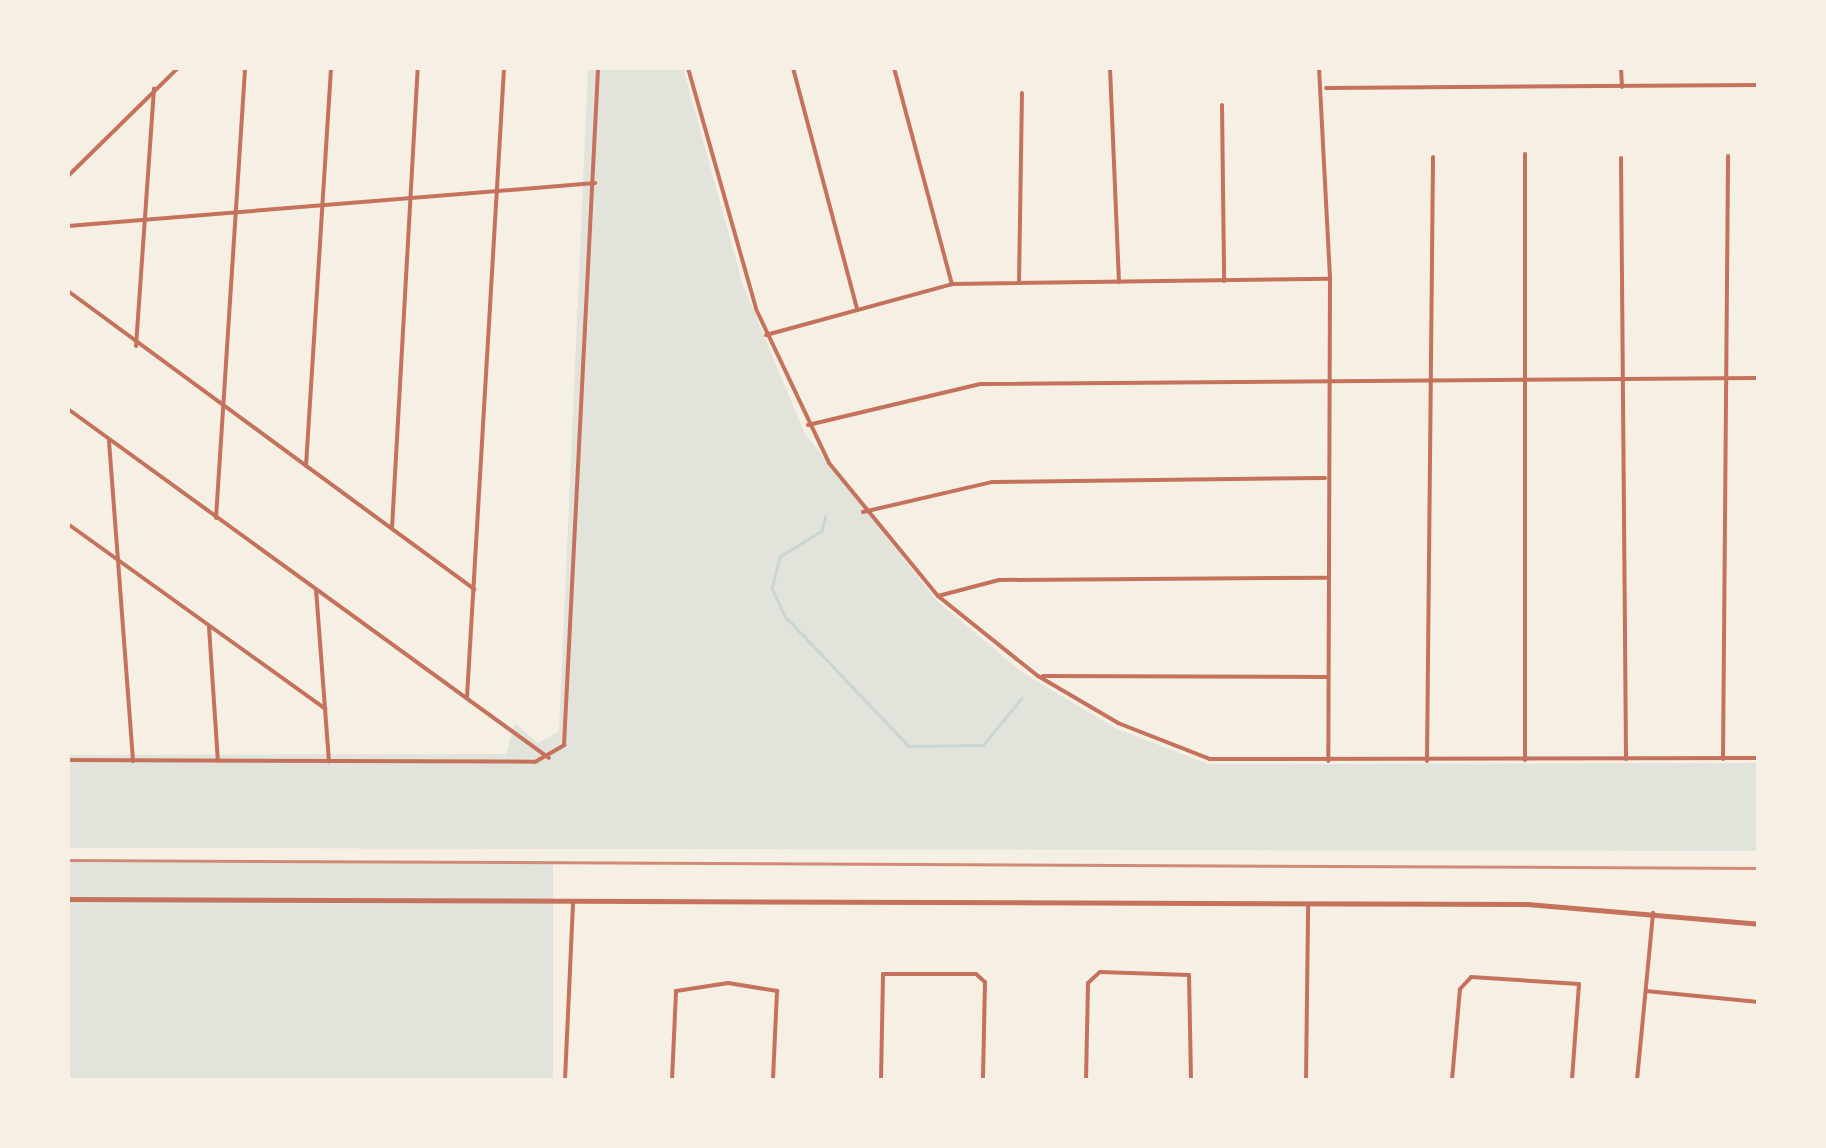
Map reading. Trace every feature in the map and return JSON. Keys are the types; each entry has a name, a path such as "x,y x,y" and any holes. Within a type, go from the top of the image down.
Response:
{"street":[{"path":"68,176 178,68"},
{"path":"216,518 246,68"},
{"path":"306,466 331,68"},
{"path":"392,528 418,68"},
{"path":"467,697 504,68"},
{"path":"550,758 567,728 598,68"},
{"path":"688,68 766,335 808,425 863,512 938,596 1038,676 1176,751 1328,761 1758,758"},
{"path":"793,68 857,308"},
{"path":"894,68 952,284"},
{"path":"1110,68 1119,282"},
{"path":"1319,68 1326,88 1330,279 1326,379 1328,761"},
{"path":"1621,68 1622,87"},
{"path":"1326,88 1758,85"},
{"path":"136,346 154,90"},
{"path":"1018,282 1022,93"},
{"path":"1222,105 1224,281"},
{"path":"1525,154 1525,760"},
{"path":"1427,761 1426,380 1433,156"},
{"path":"1722,758 1721,378 1728,156"},
{"path":"1621,158 1626,758"},
{"path":"68,226 595,183"},
{"path":"766,335 952,284 1330,279"},
{"path":"68,291 136,346 475,589"},
{"path":"808,425 980,384 1758,378"},
{"path":"68,409 550,758"},
{"path":"109,439 133,760"},
{"path":"863,512 992,482 1326,478"},
{"path":"68,524 325,709"},
{"path":"938,596 999,580 1326,578"},
{"path":"316,589 329,762"},
{"path":"210,627 218,760"},
{"path":"1038,676 1326,676"},
{"path":"68,760 329,762 550,758"},
{"path":"68,899 1308,904 1653,913 1758,924"},
{"path":"566,1080 574,902"},
{"path":"1306,1080 1308,904"},
{"path":"1638,1080 1653,913"},
{"path":"1086,1080 1088,983 1100,972 1189,975 1191,1080"},
{"path":"881,1080 883,974 976,974 985,982 984,1080"},
{"path":"1452,1080 1460,989 1471,977 1579,984 1572,1080"},
{"path":"672,1080 682,984 777,991 773,1080"},
{"path":"1646,990 1758,1002"}],"shaded area":[{"path":"588,68 683,68 743,285 804,432 936,600 1023,673 1115,728 1208,764 1758,763 1758,851 68,848 68,755 506,754 515,723 538,743 559,731"},
{"path":"68,861 553,861 553,1080 68,1080"}],"waterway":[{"path":"826,516 822,531 780,557 772,588 785,616 909,746 983,745 1021,699"}],"railway":[{"path":"68,860 1758,868"}]}
